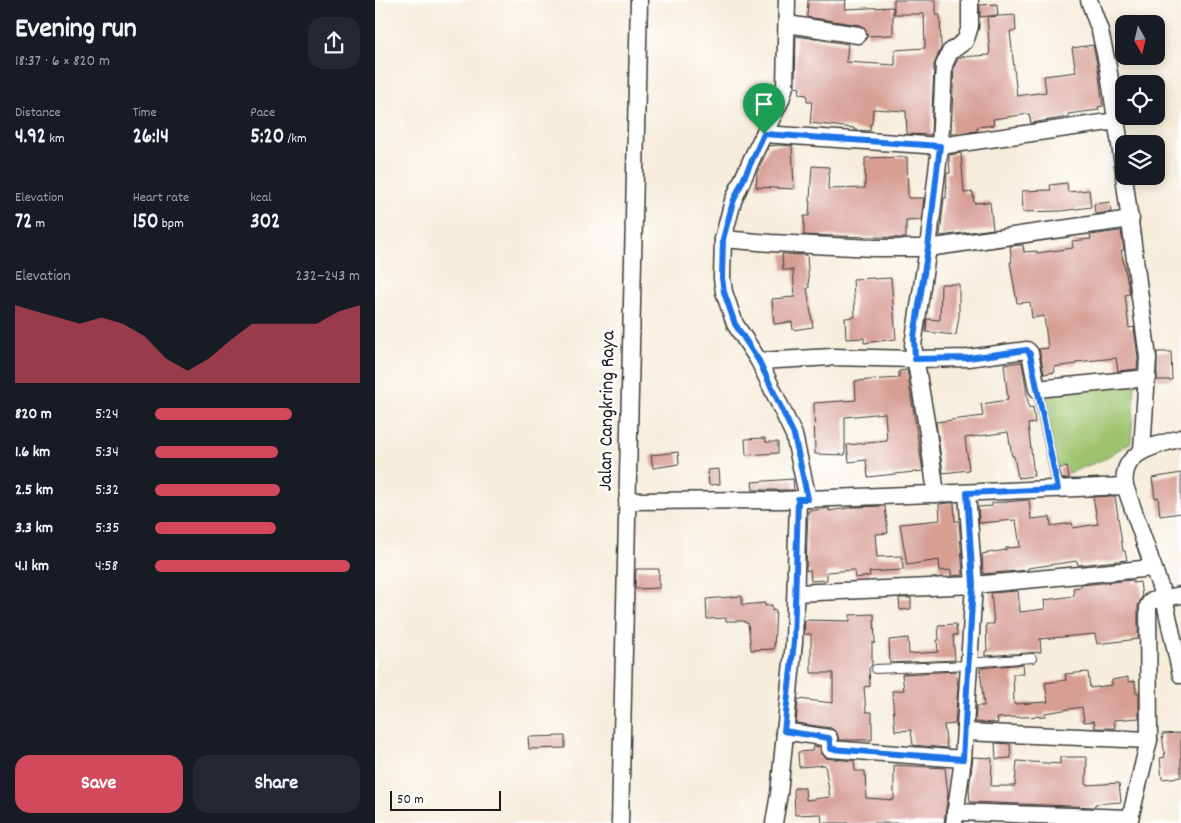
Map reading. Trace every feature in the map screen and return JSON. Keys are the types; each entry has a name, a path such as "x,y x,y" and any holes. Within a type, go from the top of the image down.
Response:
{"street":[{"name":"Jalan Cangkring Raya","path":"620,823 639,0"},
{"path":"774,823 779,794 794,642 803,499 794,435 759,361 735,324 726,300 722,278 723,239 733,202 781,100 785,86 787,0"},
{"path":"936,494 915,359 914,337 928,248 940,146 944,65 950,52 965,41 967,36 970,26 969,0"},
{"path":"1089,0 1100,31 1115,115"},
{"path":"787,24 858,35"},
{"path":"764,134 940,146 1115,121"},
{"path":"1126,185 1147,350 1148,378 1142,450"},
{"path":"723,239 864,248 928,248 1131,219"},
{"path":"759,361 832,357 968,358 1027,350 1030,354 1037,389 1148,378"},
{"path":"1181,438 1142,450 1129,463 1124,478 1125,486 1164,598 1181,675"},
{"path":"627,501 803,499 1125,486"},
{"path":"967,493 973,584 963,759 955,818 1129,821 1149,740 1148,606 1151,601 1181,595"},
{"path":"796,593 973,584 1153,568"},
{"path":"784,731 829,738 831,749 963,759"},
{"path":"965,732 1149,740"}],"lane":[{"path":"1037,389 1058,489"},
{"path":"876,669 969,664 1033,658"}],"green space":[{"path":"1135,383 1131,442 1102,460 1069,473 1066,466 1057,465 1041,390"}],"building":[{"path":"808,0 846,0 845,9 893,7 893,35 868,36 865,28 860,25 807,17"},
{"path":"894,0 936,0 936,15 940,15 941,48 934,65 931,135 907,134 906,111 873,109 870,131 810,123 812,102 807,102 807,95 799,94 800,88 795,87 796,36 848,44 846,62 895,65 895,50 925,48 924,14 894,14"},
{"path":"997,4 998,15 980,17 980,5"},
{"path":"1015,15 1016,31 1010,31 1017,96 1046,92 1044,76 1076,72 1072,48 1093,45 1103,106 1098,107 1099,110 1068,114 1068,117 1031,123 1029,114 993,119 994,125 977,127 977,131 951,134 954,67 958,59 961,57 990,55 987,17"},
{"path":"769,146 792,146 794,189 756,187 757,173"},
{"path":"961,153 964,193 973,192 974,203 990,202 993,229 940,236 944,198 946,198 947,173 950,173 949,155"},
{"path":"907,157 908,198 924,198 921,220 906,221 906,238 804,235 804,216 809,216 812,166 829,167 828,189 865,188 865,158"},
{"path":"1067,183 1068,192 1089,190 1091,207 1061,211 1023,212 1022,191 1051,190 1050,185"},
{"path":"1110,202 1111,212 1095,214 1094,204"},
{"path":"1121,231 1124,250 1121,250 1130,294 1125,295 1129,328 1134,327 1138,358 1137,369 1118,371 1116,358 1076,362 1076,364 1054,367 1055,372 1044,374 1039,349 1048,348 1044,316 1032,318 1030,302 1017,303 1010,262 1012,262 1010,246 1023,245 1024,252 1037,251 1037,253 1073,248 1072,241 1091,239 1090,235"},
{"path":"782,254 807,255 809,288 807,288 813,327 793,330 792,322 774,324 772,299 795,297 793,270 783,270"},
{"path":"891,278 896,339 864,343 864,338 846,339 845,318 855,317 853,279"},
{"path":"941,284 959,284 959,316 956,335 926,332 927,319 940,320"},
{"path":"1157,352 1171,352 1172,380 1157,380"},
{"path":"1022,362 1029,408 1033,407 1035,423 1028,424 1034,476 1018,478 1008,432 965,438 969,470 943,473 936,422 983,416 981,404 1008,400 1004,364"},
{"path":"907,370 923,471 868,477 866,460 849,462 847,445 887,441 885,413 845,417 845,455 815,454 814,403 856,400 855,381 899,378 899,371"},
{"path":"765,438 766,442 778,442 778,453 746,455 745,439"},
{"path":"678,452 679,464 653,468 651,455"},
{"path":"1067,467 1069,478 1062,479 1059,468"},
{"path":"719,469 720,484 709,485 708,470"},
{"path":"1181,473 1181,513 1160,516 1158,497 1155,498 1152,478"},
{"path":"793,479 794,490 753,490 752,482"},
{"path":"1115,496 1123,551 1125,551 1127,560 1078,565 1077,561 1028,568 1028,570 983,574 982,554 1006,550 1006,548 1020,547 1016,520 979,523 978,507 992,506 992,503 1029,500 1031,519 1050,517 1051,526 1072,523 1073,528 1098,524 1093,497"},
{"path":"954,503 955,521 959,521 963,575 951,576 951,570 940,571 939,560 907,565 900,524 940,520 939,504"},
{"path":"885,506 888,533 875,534 877,557 902,556 903,570 869,572 870,576 855,578 854,570 827,572 827,580 811,581 810,570 806,571 808,511 829,508 829,511 854,507"},
{"path":"636,569 659,569 659,588 635,589"},
{"path":"1133,580 1133,583 1140,582 1142,597 1138,606 1138,639 1097,644 1095,634 1040,639 1041,652 985,656 985,651 987,651 986,624 994,624 991,593 1018,591 1020,612 1045,609 1044,600 1074,596 1073,588 1081,587 1081,585"},
{"path":"742,596 742,605 765,603 765,606 772,605 772,611 776,610 774,649 751,650 748,623 745,623 745,621 726,621 726,618 707,619 706,599"},
{"path":"899,598 911,598 911,609 900,610"},
{"path":"874,614 875,643 872,643 872,665 869,668 870,686 864,687 866,712 872,712 872,740 839,740 837,733 831,728 796,723 798,699 833,703 833,673 811,673 811,634 804,634 805,620 850,621 850,615"},
{"path":"956,624 957,635 953,635 955,660 890,663 889,640 908,638 909,654 938,652 938,625"},
{"path":"1023,664 1024,674 1013,674 1014,704 1048,702 1045,683 1066,680 1065,674 1088,672 1090,688 1112,685 1112,680 1128,677 1128,682 1135,681 1136,693 1139,693 1139,718 1114,720 1115,728 1095,728 1094,721 1084,722 1082,707 1045,713 1045,716 997,718 998,723 975,722 976,706 984,706 980,668"},
{"path":"956,671 958,687 955,724 944,725 947,748 913,745 911,730 895,731 892,691 904,690 902,674"},
{"path":"1181,733 1181,777 1162,779 1160,758 1165,757 1162,734"},
{"path":"565,736 565,748 529,749 528,737"},
{"path":"995,743 1010,744 1011,758 996,759"},
{"path":"813,746 820,747 821,754 825,758 854,761 855,771 865,771 866,798 894,800 894,765 945,768 948,794 944,823 822,823 821,814 795,815 794,788 805,788 806,800 830,797 825,765 799,767 798,752 812,751"},
{"path":"973,757 992,758 991,786 1015,786 1017,761 1060,764 1060,757 1087,757 1086,785 1119,783 1121,802 1095,804 1095,807 970,802 969,789"}],"route":[{"path":"764,134 940,146 928,248 914,337 915,359 968,358 1027,350 1030,354 1058,489 967,493 973,584 963,759 831,749 829,738 784,731 794,642 798,499 808,499 794,435 759,361 735,324 729,309 724,292 721,261 723,239 733,202 764,134"}]}
